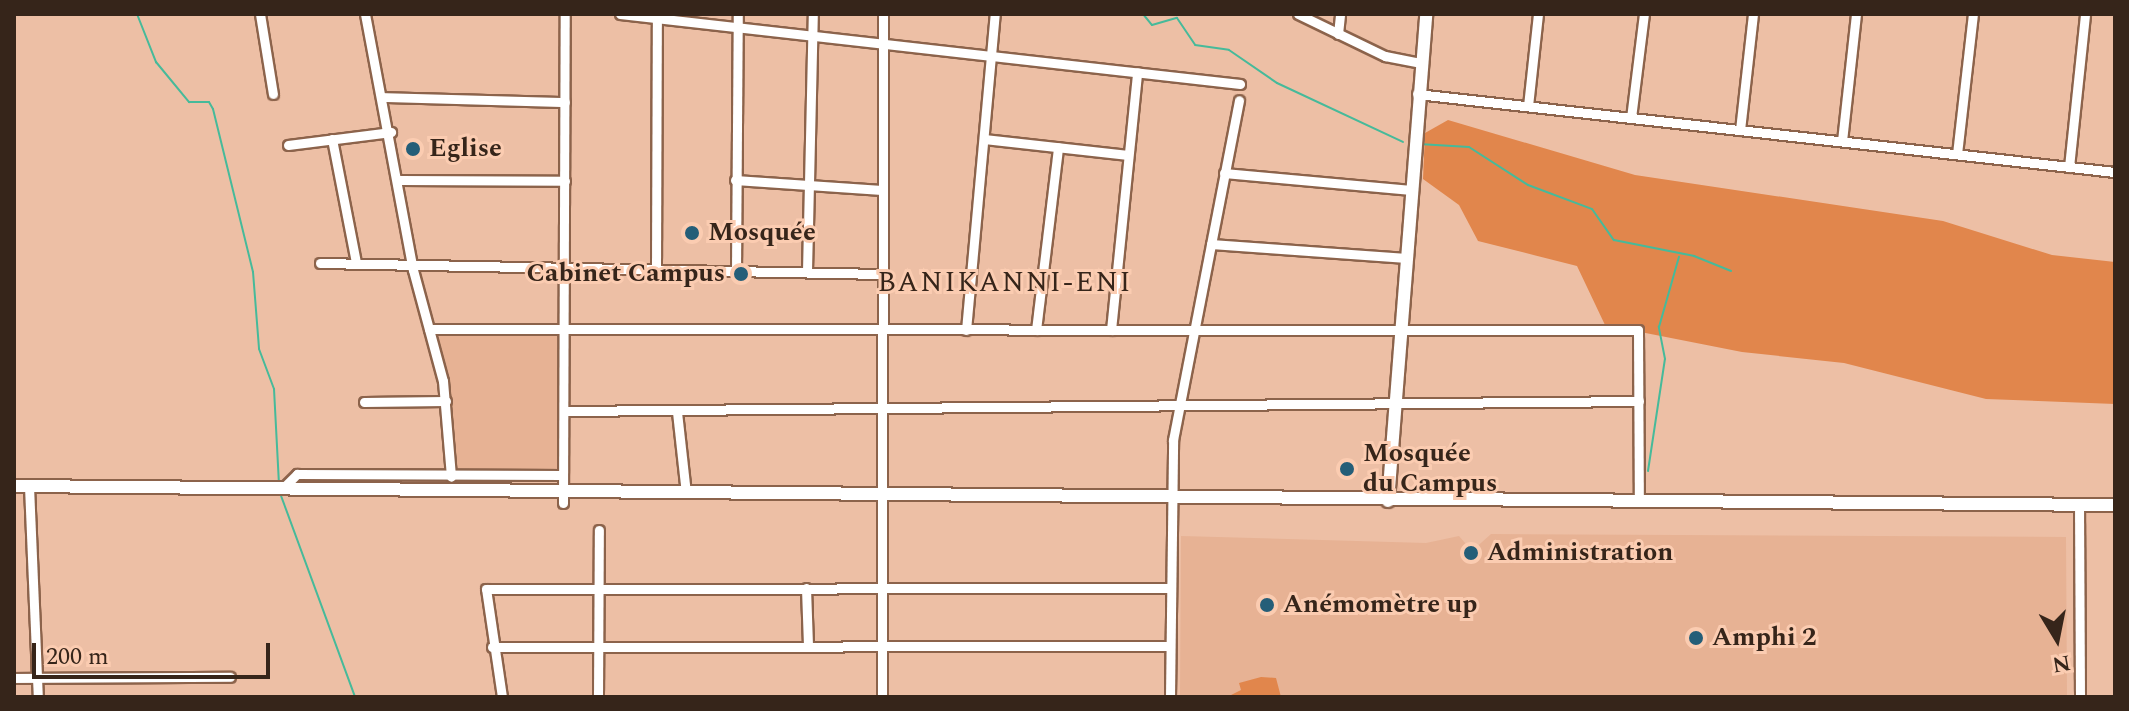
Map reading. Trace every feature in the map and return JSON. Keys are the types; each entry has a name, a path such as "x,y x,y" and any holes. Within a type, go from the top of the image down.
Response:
{"street":[{"path":"260,14 273,94"},
{"path":"365,14 391,132 413,270 446,401 451,477"},
{"path":"563,497 565,14"},
{"path":"620,14 1240,84"},
{"path":"736,271 738,14"},
{"path":"807,271 813,14"},
{"path":"882,697 883,14"},
{"path":"966,330 995,14"},
{"path":"1298,14 1338,34 1421,63"},
{"path":"1338,34 1340,14"},
{"path":"1388,501 1417,94 1426,14"},
{"path":"1528,106 1538,14"},
{"path":"1631,118 1644,14"},
{"path":"1740,130 1753,14"},
{"path":"1842,141 1856,14"},
{"path":"1957,154 1973,14"},
{"path":"2069,167 2085,14"},
{"path":"656,16 656,270"},
{"path":"1111,330 1137,72"},
{"path":"1417,94 2115,172"},
{"path":"382,97 565,102"},
{"path":"1170,697 1170,498 1181,400 1239,100"},
{"path":"288,145 391,132"},
{"path":"332,139 356,263"},
{"path":"984,139 1128,155"},
{"path":"1036,330 1058,147"},
{"path":"1224,173 1411,190"},
{"path":"400,180 565,181"},
{"path":"735,180 882,190"},
{"path":"1211,244 1406,258"},
{"path":"320,263 356,263 413,270 883,274"},
{"path":"429,329 1638,330 1639,502"},
{"path":"564,411 677,412 881,403 1181,400 1639,401"},
{"path":"364,402 446,401"},
{"path":"677,412 686,493"},
{"path":"283,488 297,474 451,477 563,475"},
{"path":"14,486 283,488 563,497 686,493 2115,505"},
{"path":"29,486 38,697"},
{"path":"2079,504 2080,697"},
{"path":"598,697 599,530"},
{"path":"806,588 808,646"},
{"path":"502,697 492,647 486,589 1170,588"},
{"path":"492,647 1168,646"},
{"path":"14,678 230,677"}],"shaded area":[{"path":"1448,120 1635,175 1943,221 2052,255 2115,262 2115,404 1986,399 1844,363 1742,352 1605,325 1577,266 1478,241 1459,205 1423,179 1425,133"},
{"path":"432,331 559,331 560,473 454,474 451,403"},
{"path":"1491,534 2066,537 2067,697 1180,697 1181,536 1426,543 1459,536 1472,551"},
{"path":"1261,677 1276,678 1281,697 1227,697 1241,690 1239,683"}],"waterway":[{"path":"137,14 156,62 189,102 209,102 213,109 253,272 259,349 274,389 279,483"},
{"path":"1143,14 1152,25 1177,18 1195,45 1229,50 1277,83 1403,142"},
{"path":"1419,144 1469,147 1528,185 1592,209 1614,240 1694,256 1731,271"},
{"path":"1648,471 1665,359 1659,327 1679,257"},
{"path":"280,493 355,697"}],"place":[{"name":"Eglise","path":"413,149"},
{"name":"Mosquée","path":"692,233"},
{"name":"Cabinet Campus","path":"741,274"},
{"name":"Mosquée du Campus","path":"1347,469"},
{"name":"Administration","path":"1471,553"},
{"name":"Anémomètre up","path":"1267,605"},
{"name":"Amphi 2","path":"1696,638"}],"district":[{"name":"BANIKANNI-ENI","path":"1005,283"}]}
